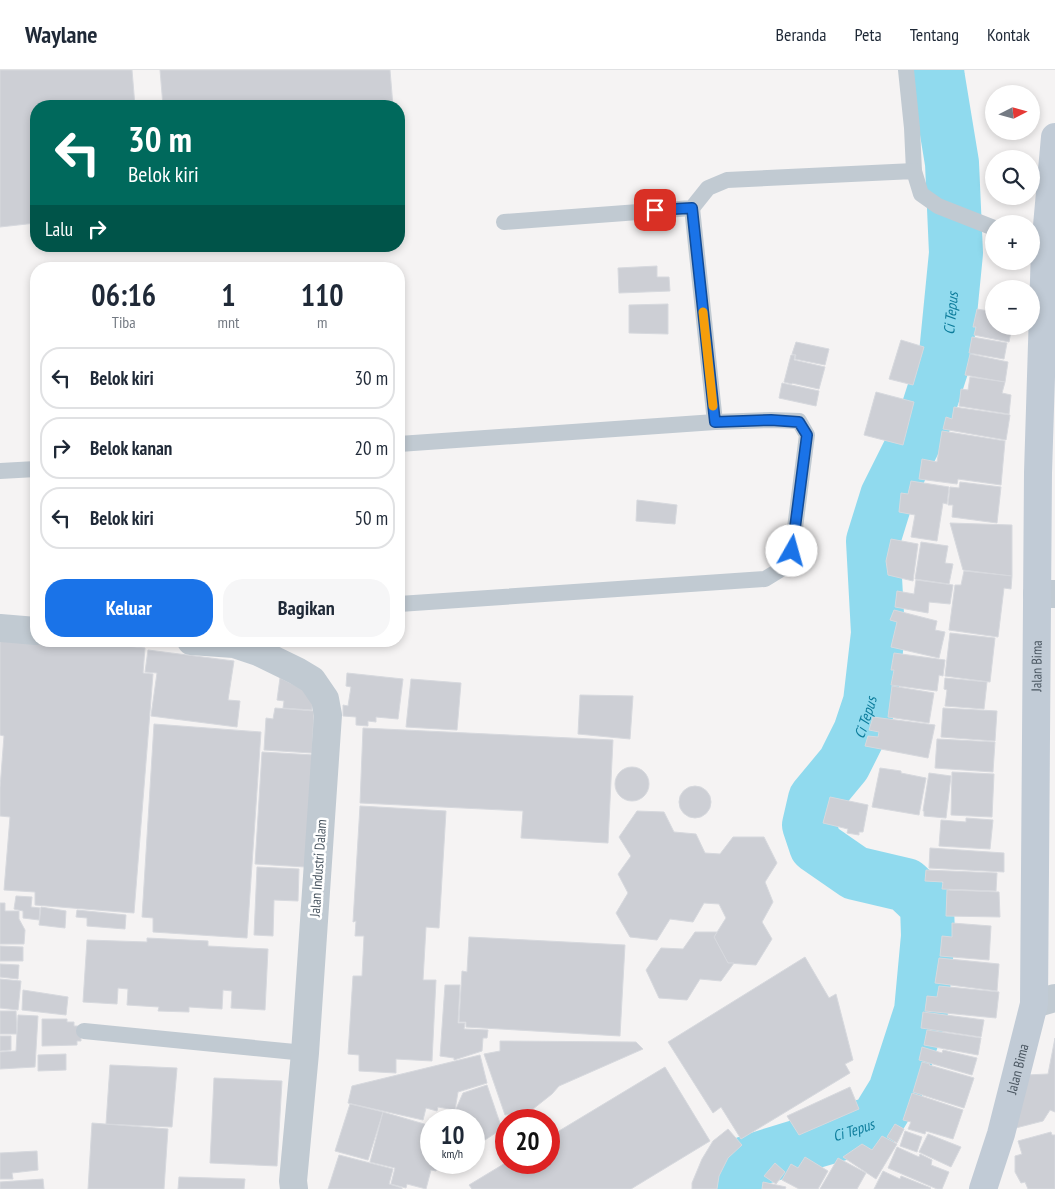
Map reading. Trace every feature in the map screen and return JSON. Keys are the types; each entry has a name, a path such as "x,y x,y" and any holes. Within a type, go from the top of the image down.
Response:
{"street":[{"name":"Jalan Bima","path":"1040,233 1055,137"},
{"name":"Jalan Bima","path":"983,1189 1045,1001 1046,594 1038,473 1038,270"},
{"path":"0,628 30,630"},
{"name":"Jalan Industri Dalam","path":"243,647 258,652 312,680 324,699 328,715 305,1053 293,1181 294,1189"}],"lane":[{"path":"906,70 914,171 921,194 938,206 985,224"},
{"path":"715,422 692,208 708,188 727,180 914,171"},
{"path":"504,222 692,208"},
{"path":"405,444 715,422 771,420 799,422 807,435 792,551 783,568 764,578 405,604"},
{"path":"0,472 30,470"},
{"path":"84,1031 305,1053"}],"building":[{"path":"0,70 132,70 134,100 30,100 30,224 0,227"},
{"path":"160,70 390,70 392,100 162,100"},
{"path":"657,266 657,277 669,277 670,291 619,293 618,268"},
{"path":"668,304 668,334 629,333 629,305"},
{"path":"977,309 985,310 985,335 1010,335 1009,342 974,335 976,327 973,327"},
{"path":"972,337 1007,343 1004,359 969,353"},
{"path":"901,340 924,347 913,385 889,379"},
{"path":"796,342 829,349 825,365 795,359 796,355 792,354"},
{"path":"970,354 1008,362 1005,382 965,375"},
{"path":"791,355 795,355 794,360 825,367 819,389 784,382"},
{"path":"970,377 1005,382 1002,393 1011,395 1009,414 959,406 961,389 968,390"},
{"path":"782,383 819,391 816,406 779,398"},
{"path":"876,392 914,402 903,445 864,435"},
{"path":"954,407 1010,415 1006,440 943,429 946,417 952,419"},
{"path":"942,431 1005,441 1001,485 958,479 957,484 919,479 922,459 937,462"},
{"path":"911,481 949,487 947,504 943,503 937,541 911,537 915,515 899,512 901,493 908,494"},
{"path":"960,482 1001,487 997,523 952,517 953,505 948,505 950,487 959,488"},
{"path":"637,500 677,505 675,524 636,521"},
{"path":"950,523 1012,525 1012,576 963,570"},
{"path":"891,539 918,544 913,581 888,575 886,561"},
{"path":"921,542 948,546 945,563 953,564 949,584 915,579"},
{"path":"964,571 1012,576 1011,589 1004,588 998,637 949,630 955,585 961,585"},
{"path":"916,580 953,585 950,604 929,602 928,613 895,607 897,591 914,594"},
{"path":"894,610 937,621 935,630 945,632 939,658 891,647 897,622 890,620"},
{"path":"950,633 995,638 990,682 945,676"},
{"path":"0,635 30,640 30,647 145,648 143,673 153,674 134,913 35,905 35,892 4,890 10,817 0,816 4,736 0,735"},
{"path":"148,650 234,661 228,700 240,701 237,727 151,716 157,673 145,672"},
{"path":"894,653 945,660 943,676 939,675 937,691 891,685 894,670 891,670"},
{"path":"347,673 403,679 398,719 376,717 376,722 368,721 368,726 356,725 356,717 343,716 343,705 348,706 351,687 346,686"},
{"path":"280,678 313,694 312,710 283,708 284,701 277,700"},
{"path":"945,678 987,682 984,709 945,706 947,690 944,689"},
{"path":"411,679 461,683 457,730 406,727"},
{"path":"892,686 934,693 929,723 888,717"},
{"path":"580,695 633,696 630,739 578,734"},
{"path":"275,708 314,711 312,753 264,750 266,718 273,719"},
{"path":"943,708 997,711 995,741 941,737"},
{"path":"873,717 935,725 928,758 865,746 868,736 878,737 879,732 869,730"},
{"path":"154,724 261,732 247,938 153,932 153,918 142,917"},
{"path":"363,728 613,740 608,843 521,838 523,811 360,803"},
{"path":"937,739 995,742 993,772 935,768"},
{"path":"262,752 314,755 306,867 255,864"},
{"path":"632,767 639,768 644,772 648,777 648,791 644,796 639,800 632,801 625,800 620,796 616,791 615,784 616,777 620,772 625,768"},
{"path":"880,768 901,771 901,773 926,778 919,815 872,807"},
{"path":"952,772 994,774 992,817 951,815"},
{"path":"929,773 951,776 946,818 924,816 923,811"},
{"path":"695,786 701,787 706,791 710,796 710,808 706,813 701,817 695,818 689,817 684,813 680,808 679,802 680,796 684,791 689,787"},
{"path":"830,797 868,805 863,832 859,832 859,835 847,833 848,829 823,823"},
{"path":"360,806 446,811 439,928 426,927 423,980 436,980 432,1061 396,1059 396,1073 359,1071 359,1055 348,1054 353,976 362,976 364,936 355,936 356,921 353,922"},
{"path":"637,811 664,812 674,832 696,834 705,853 720,854 733,837 764,837 777,863 765,882 773,902 762,922 772,939 756,965 728,963 714,937 726,918 719,904 704,903 693,922 670,919 657,940 630,937 616,913 628,893 618,874 631,856 619,837"},
{"path":"966,818 993,820 990,849 939,846 941,820 966,822"},
{"path":"930,848 1004,853 1004,872 929,868"},
{"path":"257,867 299,869 298,901 274,900 273,936 254,935"},
{"path":"926,870 997,873 996,891 942,889 943,882 925,881"},
{"path":"947,890 999,892 1000,917 946,916"},
{"path":"16,896 32,897 31,907 40,908 39,920 23,918 23,911 14,909"},
{"path":"0,903 5,903 5,911 19,911 19,919 25,930 24,944 0,944"},
{"path":"41,907 66,911 65,928 39,925"},
{"path":"77,910 126,915 125,929 87,926 87,918 76,917"},
{"path":"952,923 991,926 989,960 940,956 942,936 952,937"},
{"path":"695,932 717,932 714,937 728,963 734,963 721,981 700,979 687,1000 659,998 646,970 661,948 683,949"},
{"path":"469,937 625,945 620,1036 466,1027 466,1022 459,1022 462,971 467,972"},
{"path":"147,938 208,941 208,946 268,949 265,1010 231,1008 232,991 223,990 222,1009 189,1007 189,1012 158,1011 159,1007 127,1005 128,989 118,988 117,1004 83,1002 87,940 147,942"},
{"path":"0,946 23,947 23,961 0,961"},
{"path":"805,957 829,998 836,994 853,1060 845,1064 850,1073 741,1139 721,1107 713,1113 668,1042"},
{"path":"939,958 999,964 997,991 935,983"},
{"path":"0,964 19,965 18,979 0,977"},
{"path":"0,979 21,981 18,1010 0,1008"},
{"path":"445,985 460,985 458,1023 465,1023 464,1029 488,1030 487,1038 483,1038 482,1051 454,1060 454,1058 440,1056"},
{"path":"939,986 999,992 996,1018 925,1011 927,996 937,997"},
{"path":"23,990 68,997 66,1015 22,1010"},
{"path":"0,1011 16,1011 17,1034 0,1034"},
{"path":"923,1012 984,1020 981,1037 921,1028"},
{"path":"18,1015 38,1016 35,1067 0,1069 0,1052 16,1051"},
{"path":"42,1019 67,1019 67,1022 74,1022 74,1026 81,1026 81,1041 77,1041 77,1045 42,1046"},
{"path":"927,1030 981,1038 978,1055 924,1045"},
{"path":"0,1036 11,1036 11,1050 0,1051"},
{"path":"1055,1038 1055,1112 1050,1110 1043,1121 1008,1130 1026,1075 1048,1074"},
{"path":"500,1041 636,1042 643,1049 559,1086 533,1109 503,1109 484,1054 500,1051"},
{"path":"922,1047 942,1053 943,1050 977,1058 972,1075 919,1060"},
{"path":"66,1054 66,1070 38,1071 38,1055"},
{"path":"480,1055 487,1083 458,1092 455,1109 438,1107 438,1109 420,1109 420,1119 348,1103 352,1086"},
{"path":"922,1062 974,1078 964,1108 913,1092"},
{"path":"110,1065 177,1068 172,1127 106,1124"},
{"path":"665,1067 710,1141 631,1189 472,1189 469,1185 495,1169 495,1174 560,1174 560,1130"},
{"path":"214,1078 282,1081 277,1166 210,1163"},
{"path":"487,1085 495,1109 495,1134 485,1140 485,1109 456,1109 463,1093"},
{"path":"850,1087 859,1109 799,1135 787,1116"},
{"path":"912,1093 963,1110 953,1139 926,1131 925,1134 908,1129 911,1122 903,1120"},
{"path":"350,1104 383,1112 368,1160 335,1151"},
{"path":"383,1112 420,1123 420,1174 430,1174 426,1189 407,1184 406,1188 391,1184 395,1168 370,1162"},
{"path":"92,1123 168,1129 164,1189 88,1189"},
{"path":"895,1124 904,1129 897,1143 887,1137"},
{"path":"728,1129 742,1145 728,1158 719,1176 717,1189 692,1189 692,1183 702,1159 713,1141"},
{"path":"905,1131 922,1137 917,1152 900,1146"},
{"path":"1051,1132 1052,1135 1055,1135 1055,1189 1028,1189 1025,1182 1021,1183 1015,1172 1015,1156 1022,1154 1018,1141"},
{"path":"928,1134 961,1147 951,1167 919,1152"},
{"path":"882,1136 897,1144 876,1179 843,1157 862,1144 872,1150"},
{"path":"897,1147 919,1157 920,1154 932,1160 931,1165 949,1172 942,1189 937,1189 888,1168"},
{"path":"37,1151 38,1170 12,1173 13,1179 0,1179 0,1153"},
{"path":"339,1155 393,1169 389,1184 402,1189 328,1189"},
{"path":"805,1157 828,1171 818,1189 799,1189 782,1180 791,1164 798,1168"},
{"path":"838,1158 866,1173 857,1189 820,1189"},
{"path":"775,1163 785,1172 776,1184 764,1176"},
{"path":"883,1171 900,1179 901,1176 931,1188 874,1189"},
{"path":"179,1177 245,1179 244,1189 178,1189"},
{"path":"43,1179 44,1189 0,1189 0,1182"},
{"path":"763,1182 786,1187 785,1189 762,1189"}],"waterway":[{"name":"Ci Tepus","path":"735,1189 737,1179 746,1163 876,1122 895,1091 921,1011 928,936 927,905 906,885 855,873 816,846 809,825 815,799 844,764 860,732 870,702 878,633 873,541 887,496 924,422 946,354 956,253 952,163 937,70"}],"slow traffic":[{"path":"703,312 713,406"}],"route":[{"path":"655,210 692,208 715,422 771,420 799,422 807,435 792,551"}]}
